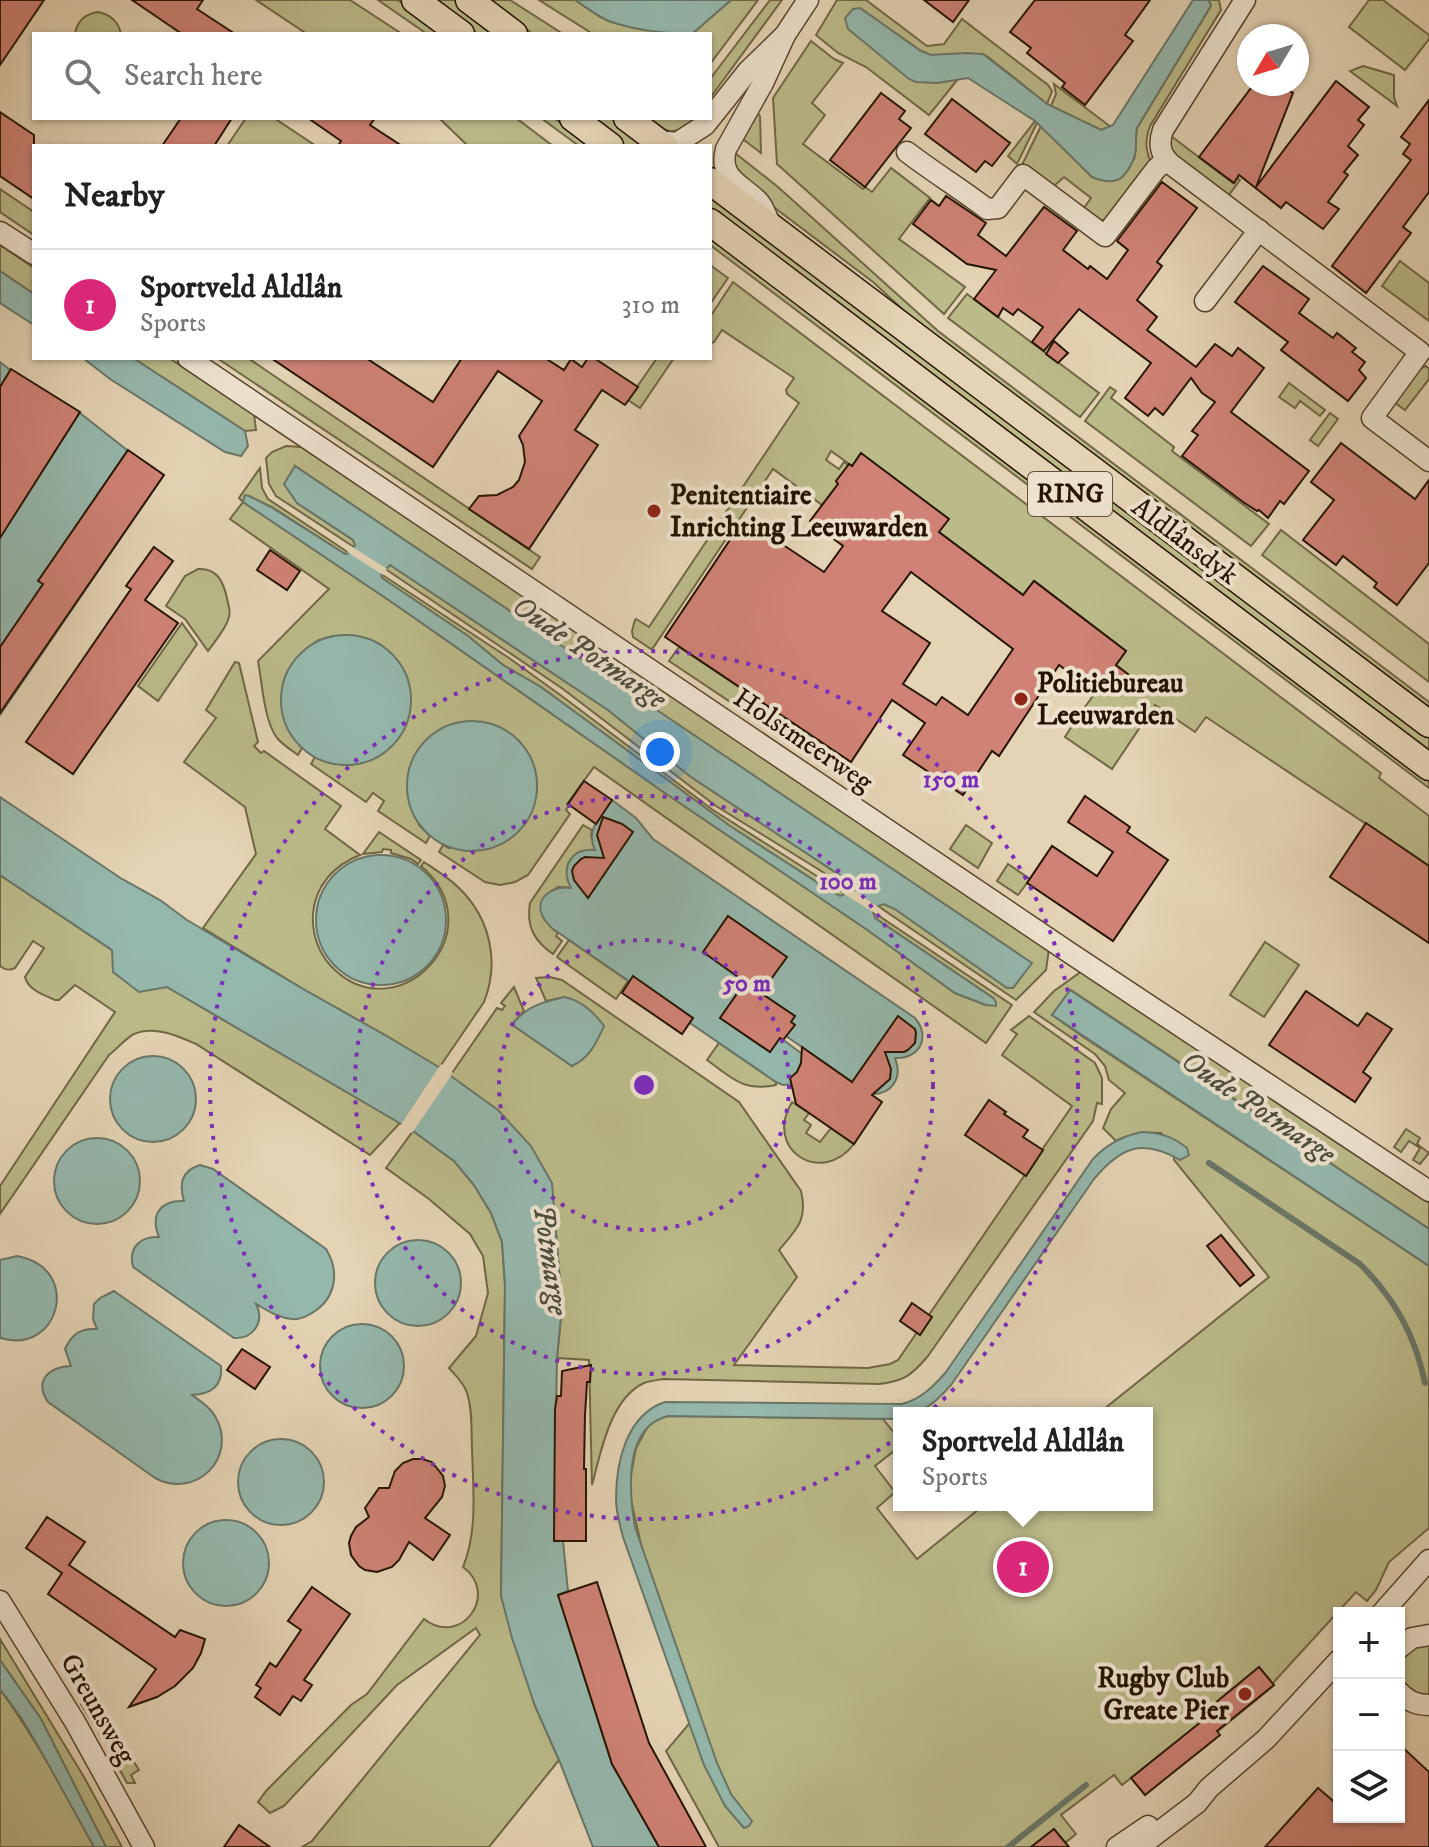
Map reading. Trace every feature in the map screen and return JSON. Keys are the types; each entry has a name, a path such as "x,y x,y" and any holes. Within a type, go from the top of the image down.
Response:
{"main road":[{"path":"415,0 458,32"},
{"path":"469,0 511,32"},
{"path":"576,120 607,144"},
{"path":"630,120 661,144"},
{"name":"Aldlânsdyk","path":"712,183 1429,724"},
{"name":"Aldlânsdyk","path":"712,224 1429,767"}],"street":[{"path":"773,229 761,204 728,175 724,157 785,35 808,0"},
{"path":"1245,0 1163,130 1160,147 1166,160 1420,352 1372,418 1429,461"},
{"path":"712,116 748,71 785,35"},
{"path":"661,144 677,143 709,120"},
{"path":"907,152 987,209 998,208 1023,175 1105,236 1166,160"},
{"path":"1205,301 1259,230"},
{"path":"0,232 32,253"},
{"name":"Holstmeerweg","path":"191,360 1035,930 1429,1191"},
{"path":"1387,1607 1429,1560"},
{"name":"Greunsweg","path":"0,1601 75,1722 144,1847"},
{"path":"1405,1643 1412,1638 1429,1635"},
{"path":"1128,1846 1192,1796 1209,1788 1266,1739 1333,1666"},
{"path":"1405,1698 1415,1704 1429,1705"}],"shaded area":[{"path":"256,0 350,0 399,32 304,32"},
{"path":"378,0 398,0 440,32 424,32"},
{"path":"433,0 454,0 496,32 475,32"},
{"path":"488,0 510,0 560,32 530,32"},
{"path":"539,0 575,0 611,22 661,32 590,32"},
{"path":"731,0 758,0 712,61 712,32 694,32"},
{"path":"770,0 782,0 712,95 712,76"},
{"path":"837,0 866,0 927,46 944,44 962,19 1048,85 1052,91 1047,104 983,54 931,55 860,8 937,83 958,79 929,115 866,67 838,53 816,35"},
{"path":"1208,0 1219,0 1221,10 1150,126 1146,145 1152,164 1106,220 1095,220 1084,208 1091,198 1064,177 1053,187 1021,167 1041,126 1092,177 1134,159 1137,128 1209,9 1211,5"},
{"path":"1369,0 1383,0 1429,35 1405,70 1349,27"},
{"path":"98,12 107,15 120,32 76,32 82,19"},
{"path":"811,41 843,63 812,103 825,115 803,144 863,189 865,187 872,192 891,168 930,198 899,239 965,287 944,314 777,164 773,98"},
{"path":"1363,66 1394,75 1397,106 1350,71"},
{"path":"1054,84 1111,127 1101,130 1051,106 1056,94"},
{"path":"757,112 760,116 761,153 740,137"},
{"path":"245,120 277,120 313,144 228,144"},
{"path":"441,120 519,120 550,144 466,144"},
{"path":"544,120 557,120 589,144 576,144"},
{"path":"592,120 614,120 645,144 623,144"},
{"path":"648,120 690,120 695,124 669,131"},
{"path":"1035,121 1037,123 1017,164 1008,156"},
{"path":"1171,136 1233,183 1237,178 1240,180 1228,196 1176,157 1169,145"},
{"path":"735,153 778,187 938,331 1429,702 1429,711 925,330 873,282 743,184 732,164"},
{"path":"0,189 32,211 32,234 0,212"},
{"path":"712,195 1429,737 1429,754 712,211"},
{"path":"712,237 1429,779 1429,788 712,247"},
{"path":"0,245 32,267 32,293 0,271"},
{"path":"1400,261 1429,283 1429,321 1382,286"},
{"path":"712,266 728,278 712,301"},
{"path":"733,282 1381,773 1379,778 1429,816 1429,866 1206,717 1195,732 1155,705 1112,769 1065,737 1126,651 1034,581 1023,595 939,532 862,454 852,466 831,451 826,460 839,469 844,462 848,465 822,505 773,469 653,648 633,637 635,620 649,627 799,403 786,390 794,378 722,330 712,342 712,314"},
{"path":"967,294 1099,393 1080,417 948,318"},
{"path":"136,360 172,360 254,414 256,430 245,431"},
{"path":"220,360 251,360 540,557 532,569"},
{"path":"656,360 673,360 640,408 628,400"},
{"path":"1426,366 1429,379 1405,410 1394,402 1419,369"},
{"path":"1289,383 1325,410 1320,416 1300,401 1295,408 1279,397"},
{"path":"1110,387 1116,391 1111,398 1174,447 1172,451 1269,524 1251,546 1085,421"},
{"path":"1330,413 1338,419 1318,446 1310,440"},
{"path":"286,446 302,447 1049,949 1046,970 1016,1000 878,906 884,904 895,909 1007,988 1013,988 1031,963 295,466 297,503 353,540 354,547 276,496 269,484 266,458"},
{"path":"260,468 262,488 268,499 349,553 345,554 272,507 249,496 243,502 239,498"},
{"path":"243,502 955,993 986,1005 993,998 875,918 873,912 1012,1005 986,1043 594,767 567,804 566,810 570,814 528,875 500,885 485,882 439,852 443,845 449,848 537,792 535,771 527,753 519,741 419,825 430,836 426,843 378,811 384,801 373,793 366,802 311,764 315,757 352,765 333,636 307,648 288,729 302,748 298,755 277,738 269,722 258,661 329,589 230,519"},
{"path":"1281,530 1429,644 1429,682 1262,555"},
{"path":"390,565 608,710 691,777 844,878 847,887 716,806 563,689 385,568"},
{"path":"198,569 210,571 218,577 230,610 225,626 208,651 185,619 166,606 185,576"},
{"path":"381,574 509,658 713,810 845,894 840,896 829,890 730,826 541,687 503,665 468,636 382,578"},
{"path":"182,623 197,644 158,701 138,686"},
{"path":"679,647 838,753 833,760 823,764 669,661"},
{"path":"235,662 239,663 258,742 254,746 341,806 325,829 360,855 334,871 322,886 315,904 315,935 330,965 356,984 382,989 408,982 429,966 443,945 448,919 442,892 421,866 424,862 455,884 478,913 489,941 489,987 484,1002 439,1068 203,928 256,854 245,807 184,762 216,718 206,710"},
{"path":"583,825 592,830 596,851 581,851 570,861 572,888 558,887 547,894 553,929 562,941 553,954 533,932 529,919 530,903"},
{"path":"966,825 992,843 978,868 950,849"},
{"path":"379,832 421,860 418,864 383,849 382,852 363,854"},
{"path":"1008,864 1030,879 1018,895 997,881"},
{"path":"0,875 167,987 400,1123 370,1155 196,1044 166,1033 142,1032 131,1036 109,1055 0,1214 0,1186 115,1012 75,985 59,1000 33,989 25,977 44,948 33,941 15,968 7,970 0,966"},
{"path":"569,940 628,981 616,999 557,957"},
{"path":"1265,942 1299,965 1264,1017 1230,995"},
{"path":"1082,971 1429,1203 1429,1229 1071,990 1052,1015 1429,1266 1429,1528 1389,1562 1376,1590 1367,1601 1356,1592 1342,1607 1333,1607 1333,1617 1274,1685 1217,1732 1122,1785 1114,1775 1061,1815 1076,1834 1060,1847 719,1847 666,1751 699,1712 642,1549 631,1500 630,1480 636,1448 648,1426 656,1419 668,1416 883,1419 893,1432 893,1452 875,1466 893,1494 877,1508 917,1559 977,1511 1153,1511 1153,1407 1106,1407 1269,1277 1174,1160 1174,1156 1180,1160 1161,1133 1138,1134 1116,1141 1103,1128 1111,1109 1125,1093 1109,1080 1105,1066 1095,1054 1034,1012 1054,991"},
{"path":"536,978 562,980 739,1102 801,1191 802,1217 796,1230 779,1250 797,1277 734,1365 868,1368 898,1360 1072,1106 1002,1055 1017,1034 1011,1030 1029,1016 1095,1063 1102,1078 1102,1104 1097,1103 1093,1121 928,1356 912,1373 879,1384 663,1379 644,1383 632,1391 615,1414 603,1442 592,1485 589,1360 557,1358 562,1306 554,1211 450,1076 497,1008 502,1010 505,1006 501,1003 514,987 524,1011 514,1026 572,1066 565,997 546,1001"},
{"path":"719,1043 776,1082 776,1085 746,1085 707,1060"},
{"path":"792,1102 809,1113 804,1120 811,1125 806,1133 820,1142 831,1128 854,1144 841,1156 826,1162 812,1162 800,1157 790,1147 785,1134 785,1119"},
{"path":"1406,1129 1420,1138 1417,1144 1429,1153 1420,1164 1413,1160 1420,1148 1409,1141 1401,1152 1394,1147"},
{"path":"413,1131 454,1161 474,1185 491,1213 502,1242 505,1285 501,1596 535,1706 559,1760 489,1847 302,1847 312,1841 480,1635 476,1628 397,1685 284,1806 270,1813 258,1802 351,1705 367,1694 424,1619 438,1626 451,1627 471,1614 477,1603 478,1591 473,1578 463,1567 471,1539 474,1509 470,1407 464,1386 449,1368 476,1336 488,1293 483,1256 470,1234 386,1168"},
{"path":"0,1639 84,1777 122,1847 106,1847 41,1719 0,1660"},
{"path":"1429,1644 1429,1695 1417,1693 1405,1683 1405,1657 1416,1648"},
{"path":"0,1689 38,1747 94,1847 0,1847"},
{"path":"93,1697 139,1770 131,1775 135,1783 127,1783 116,1763 127,1756 113,1731 101,1737 99,1734 111,1727 107,1721 95,1727 81,1704"}],"water":[{"path":"575,0 731,0 694,32 650,31 600,17"},
{"path":"1193,0 1208,0 1211,5 1137,128 1136,151 1131,165 1120,179 1111,181 1092,177 1035,121 968,78 937,83 909,79 848,29 845,18 853,9 860,8 931,55 983,54 1047,104 1101,130 1113,125"},
{"path":"0,271 32,293 32,324 0,303"},
{"path":"86,360 136,360 245,431 248,446 241,456 225,452 110,379"},
{"path":"0,362 80,413 163,476 0,715"},
{"path":"295,466 1032,963 1013,988 1007,988 895,909 884,904 878,906 873,912 875,918 993,998 996,1006 955,993 243,502 245,495 249,496 345,554 349,553 355,545 353,540 297,503 284,484","holes":["390,565 608,710 691,777 844,878 847,887 845,894 840,896 829,890 730,826 541,687 503,665 468,636 382,578 381,574"]},
{"path":"346,635 371,640 392,654 406,675 411,700 406,725 392,746 371,760 346,765 321,760 300,746 286,725 281,700 286,675 300,654 321,640"},
{"path":"472,721 497,726 518,740 532,761 537,786 532,811 518,832 497,846 472,851 447,846 426,832 412,811 407,786 412,761 426,740 447,726"},
{"name":"Potmarge","path":"0,797 187,920 437,1066 498,1110 531,1146 552,1183 562,1306 557,1358 554,1541 563,1541 568,1591 558,1595 612,1764 659,1847 593,1847 535,1706 512,1638 501,1596 505,1285 502,1242 491,1213 474,1185 454,1161 413,1131 167,987 139,992 113,972 112,950 0,875"},
{"path":"612,800 636,818 653,839 915,1018 922,1032 920,1046 911,1055 895,1058 898,1072 890,1088 870,1094 783,1034 781,1038 806,1060 795,1084 776,1082 551,928 541,912 542,900 551,891 571,888 567,866 580,852 595,850 593,829"},
{"path":"381,855 406,860 427,874 441,895 446,920 441,945 427,966 406,980 381,985 356,980 335,966 321,945 316,920 321,895 335,874 356,860"},
{"path":"1070,990 1429,1229 1429,1266 1052,1015"},
{"path":"565,997 587,1008 604,1026 588,1054 572,1066 514,1026 514,1022 531,1008"},
{"path":"153,1056 169,1060 183,1069 192,1083 196,1099 192,1115 183,1129 169,1138 153,1142 137,1138 123,1129 114,1115 110,1099 114,1083 123,1069 137,1060"},
{"path":"1142,1132 1161,1134 1187,1148 1189,1155 1180,1160 1167,1153 1143,1148 1133,1149 1113,1159 1094,1179 951,1385 928,1406 893,1407 893,1419 668,1416 653,1422 643,1433 632,1462 631,1496 635,1527 717,1763 731,1794 752,1821 744,1828 725,1806 704,1765 623,1537 616,1499 618,1470 632,1429 652,1408 665,1402 902,1404 921,1396 946,1372 1093,1159 1115,1141"},
{"path":"97,1138 114,1141 128,1150 137,1164 140,1181 137,1198 128,1212 114,1221 97,1224 80,1221 66,1212 57,1198 54,1181 57,1164 66,1150 80,1141"},
{"path":"200,1165 213,1169 326,1249 333,1265 334,1282 328,1298 315,1311 292,1319 256,1304 259,1317 256,1328 247,1336 234,1338 133,1267 132,1254 137,1244 159,1237 156,1222 159,1210 169,1203 184,1201 183,1179"},
{"path":"418,1240 435,1243 449,1252 458,1266 461,1283 458,1300 449,1314 435,1323 418,1326 401,1323 387,1314 378,1300 375,1283 378,1266 387,1252 401,1243"},
{"path":"17,1256 37,1263 50,1276 56,1292 56,1308 49,1323 38,1334 21,1340 0,1338 0,1260"},
{"path":"114,1291 221,1366 220,1379 214,1388 192,1395 213,1412 221,1431 222,1446 217,1459 209,1471 198,1479 170,1483 155,1478 48,1402 44,1394 42,1388 46,1376 56,1369 71,1366 65,1349 71,1339 81,1331 97,1329 93,1319 94,1304"},
{"path":"362,1324 378,1327 392,1336 401,1350 404,1366 401,1382 392,1396 378,1405 362,1408 346,1405 332,1396 323,1382 320,1366 323,1350 332,1336 346,1327"},
{"path":"281,1439 305,1446 317,1458 324,1482 317,1506 305,1518 281,1525 257,1518 245,1506 238,1482 245,1458 257,1446"},
{"path":"226,1520 243,1523 257,1532 266,1546 269,1563 266,1580 257,1594 243,1603 226,1606 209,1603 195,1594 186,1580 183,1563 186,1546 195,1532 209,1523"},
{"path":"0,1660 41,1719 106,1847 94,1847 22,1719 0,1689"}],"pier":[{"path":"351,546 387,569 383,575 347,552"},
{"path":"845,885 881,909 878,915 841,892"},
{"path":"441,1064 453,1073 412,1133 400,1126"}],"building":[{"path":"0,0 44,0 0,65"},
{"path":"132,0 203,0 197,9 232,32 179,32"},
{"path":"924,0 969,0 953,22"},
{"path":"1035,0 1150,0 1125,35 1133,41 1085,105 1062,87 1065,83 1027,53 1031,48 1010,32"},
{"path":"1336,81 1369,107 1358,120 1364,125 1348,146 1358,155 1344,172 1348,175 1328,202 1339,209 1323,229 1286,202 1281,208 1239,175 1234,183 1199,157 1245,96 1292,96 1256,187"},
{"path":"881,93 905,111 899,119 911,128 865,187 830,160"},
{"path":"952,99 1010,143 992,166 985,161 976,172 925,134"},
{"path":"1429,100 1429,192 1403,227 1411,233 1366,293 1332,266 1411,160 1403,154 1410,144 1401,137"},
{"path":"0,112 34,135 32,198 0,176"},
{"path":"180,120 231,120 215,144 163,144"},
{"path":"311,120 374,120 370,125 399,144 339,144 341,141"},
{"path":"1162,182 1197,208 1157,262 1162,266 1137,300 1157,317 1147,330 1196,367 1215,344 1232,356 1238,348 1264,368 1231,412 1309,471 1284,504 1280,501 1268,518 1182,456 1198,435 1192,431 1215,402 1202,393 1191,378 1163,415 1155,408 1148,416 1125,398 1151,363 1079,309 1044,351 1032,342 1043,327 1018,309 1013,315 1003,308 998,317 974,299 996,270 967,264 913,224 931,200 939,206 946,196 986,223 978,235 1006,256 1044,207 1077,231 1063,250 1107,279 1128,250 1117,241"},
{"path":"1263,266 1309,299 1299,313 1333,338 1337,333 1356,348 1352,352 1365,362 1359,370 1366,378 1348,401 1281,350 1288,342 1235,302"},
{"path":"1054,341 1068,353 1058,363 1046,354"},
{"path":"274,360 369,360 433,402 461,360 548,360 564,370 570,360 582,367 587,360 597,360 638,387 625,405 602,390 575,430 598,445 529,549 469,509 479,496 497,495 513,487 519,480 525,462 519,436 542,401 498,371 433,467"},
{"path":"11,369 80,412 0,538 0,387"},
{"path":"1341,443 1415,499 1429,480 1429,563 1397,605 1374,587 1377,583 1343,556 1336,565 1303,540 1334,500 1311,482"},
{"path":"128,450 164,475 0,713 0,647 43,584 38,581"},
{"path":"861,453 949,519 939,532 1023,595 1034,581 1126,651 1116,665 1133,678 1121,693 1104,680 1095,692 1059,665 999,756 992,751 963,795 903,755 925,723 892,700 851,762 665,637 744,519 824,572 843,546 810,521 838,484 836,481 849,464 852,466","holes":["911,572 1013,649 968,715 942,697 936,705 903,684 930,643 882,611"]},
{"path":"154,547 173,561 145,600 178,623 73,774 26,742 131,589 126,586"},
{"path":"270,550 300,571 287,590 257,570"},
{"path":"584,781 612,800 596,824 568,804"},
{"path":"1085,796 1130,827 1127,832 1168,860 1113,941 1027,883 1052,846 1097,876 1113,852 1068,822"},
{"path":"603,817 633,832 588,898 574,880 572,871 585,857 604,858 597,835"},
{"path":"1366,823 1429,866 1429,943 1330,877"},
{"path":"728,916 787,957 761,993 795,1016 791,1022 795,1025 770,1052 720,1018 745,982 703,952"},
{"path":"633,976 693,1018 682,1034 622,993"},
{"path":"1306,991 1358,1026 1367,1013 1392,1029 1363,1072 1371,1078 1355,1102 1269,1045"},
{"path":"898,1016 915,1029 915,1043 904,1052 885,1052 891,1069 890,1079 872,1095 882,1102 854,1144 796,1104 790,1078 801,1063 802,1047 852,1082"},
{"path":"989,1100 1028,1130 1023,1137 1043,1150 1026,1176 965,1135"},
{"path":"1221,1235 1254,1275 1240,1286 1207,1246"},
{"path":"912,1303 932,1317 920,1335 900,1321"},
{"path":"242,1349 270,1367 255,1389 227,1370"},
{"path":"591,1365 585,1415 586,1541 554,1541 555,1409 557,1396 561,1396 562,1371"},
{"path":"413,1459 432,1462 443,1476 445,1486 442,1497 425,1518 450,1535 433,1560 409,1542 392,1567 377,1572 365,1570 351,1555 351,1536 356,1527 369,1517 365,1508 379,1488 389,1488 395,1471"},
{"path":"47,1517 85,1542 69,1565 175,1637 180,1630 205,1639 193,1668 175,1686 157,1697 129,1707 156,1669 48,1594 62,1573 26,1548"},
{"path":"597,1582 649,1743 706,1847 659,1847 612,1764 558,1595"},
{"path":"312,1587 350,1614 304,1680 312,1685 301,1701 293,1696 280,1715 255,1697 261,1688 256,1685 270,1663 276,1667 301,1630 288,1621"},
{"path":"1259,1667 1274,1685 1217,1731 1220,1735 1145,1795 1131,1778 1207,1717 1203,1713"},
{"path":"1405,1750 1429,1772 1429,1847 1265,1847 1318,1788 1333,1801 1333,1823 1405,1823"},
{"path":"239,1825 270,1847 224,1847"},
{"path":"1054,1829 1069,1847 1031,1847"}],"waterway":[{"path":"1209,1163 1360,1264 1384,1291 1402,1319 1416,1349 1425,1383"},
{"path":"1008,1847 1086,1785"}],"place":[{"name":"Penitentiaire Inrichting Leeuwarden","path":"654,511"},
{"name":"Politiebureau Leeuwarden","path":"1021,699"},
{"name":"Sportveld Aldlân","path":"1023,1567"},
{"name":"Rugby Club Greate Pier","path":"1245,1694"}],"water label":[{"name":"Oude Potmarge","path":"589,653"},
{"name":"Oude Potmarge","path":"1258,1108"}]}
